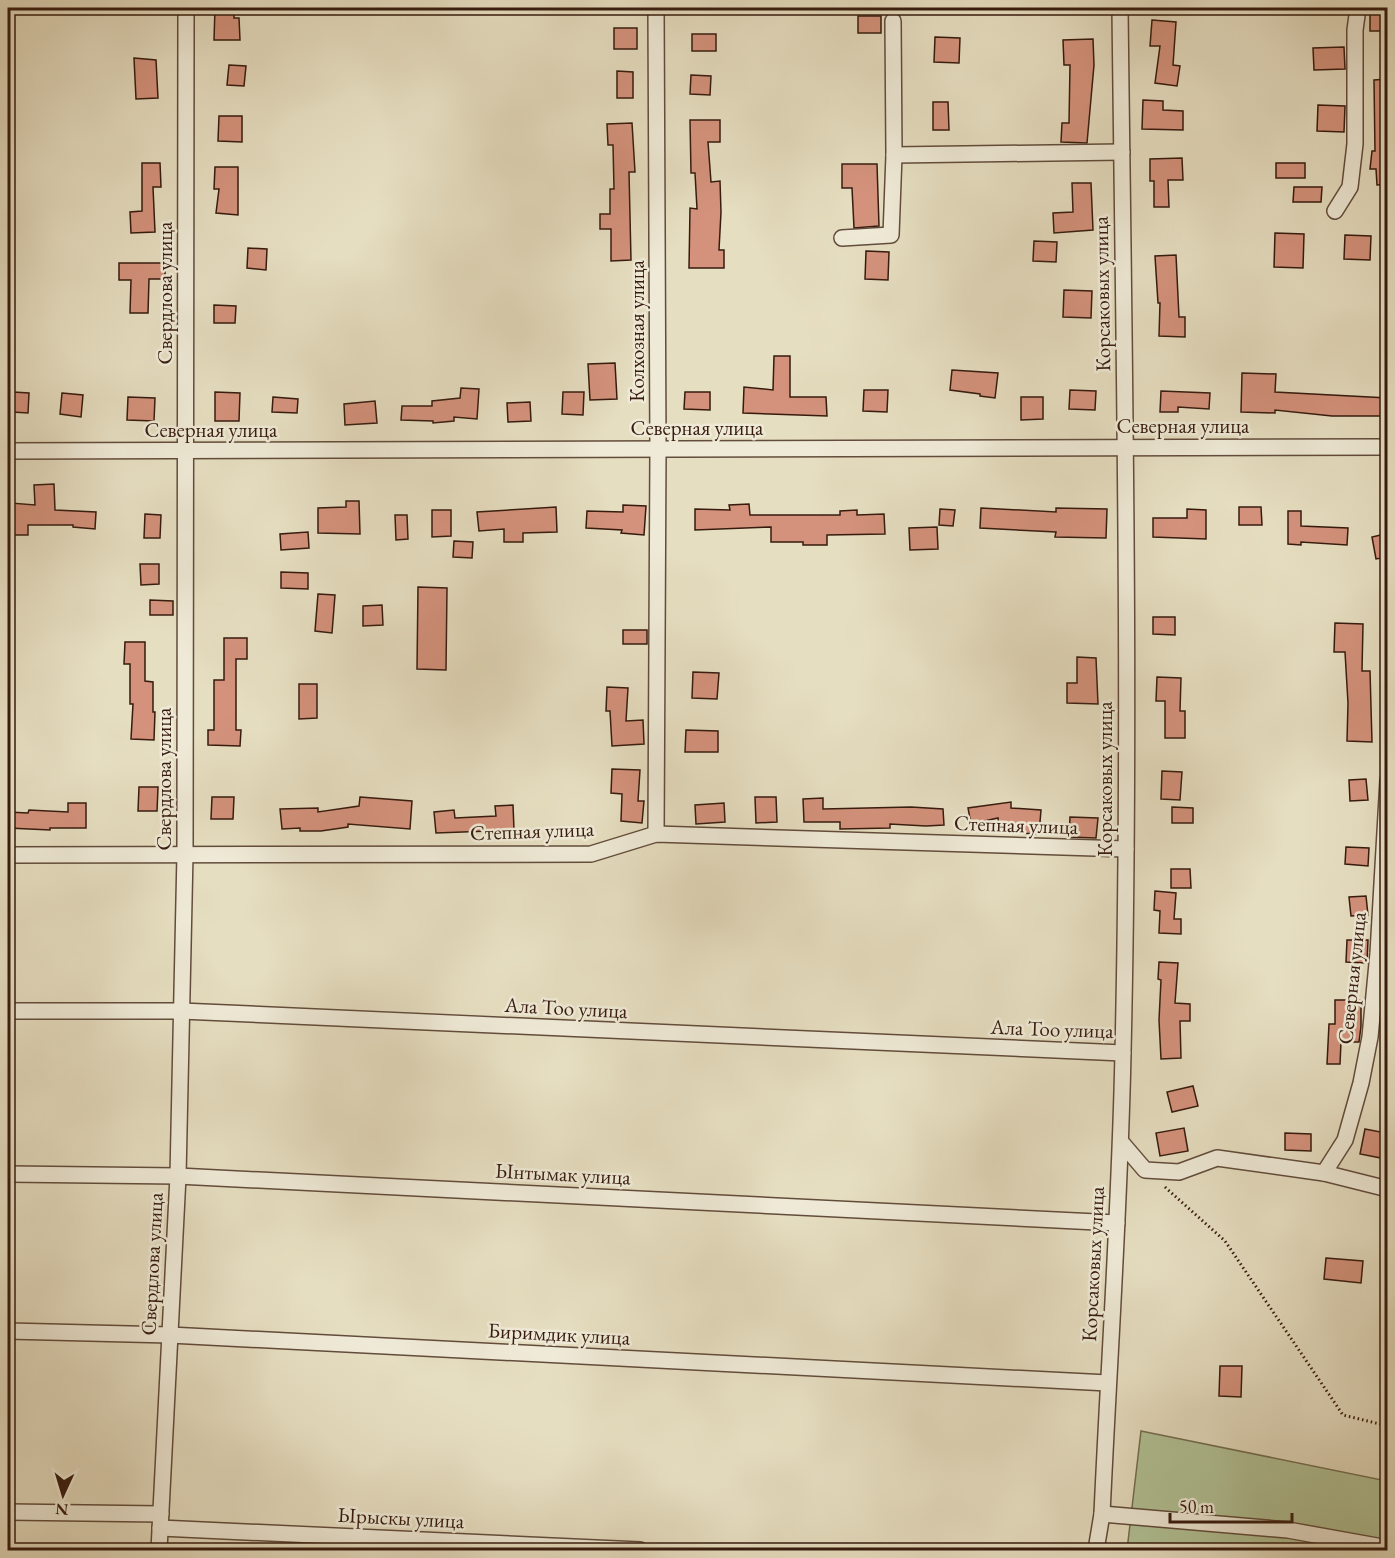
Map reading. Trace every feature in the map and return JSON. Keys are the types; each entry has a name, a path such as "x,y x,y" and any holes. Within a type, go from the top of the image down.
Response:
{"street":[{"name":"Свердлова улица","path":"159,1551 178,1176 184,854 186,8"},
{"name":"Колхозная улица","path":"656,8 658,449 656,834"},
{"name":"Корсаковых улица","path":"1096,1551 1102,1514 1121,1142 1123,1053 1126,849 1125,448 1120,8"},
{"path":"1335,211 1350,187 1355,144 1355,30 1358,8"},
{"path":"842,238 891,235 894,155 892,21"},
{"path":"894,155 1122,152"},
{"name":"Северная улица","path":"8,451 1388,447"},
{"name":"Северная улица","path":"1324,1173 1346,1140 1370,1037 1378,953 1388,780"},
{"name":"Степная улица","path":"8,855 591,854 656,834 1126,849"},
{"name":"Ала Тоо улица","path":"8,1011 181,1011 1123,1053"},
{"path":"1121,1142 1145,1170 1179,1172 1217,1158 1324,1173 1388,1189"},
{"name":"Ынтымак улица","path":"8,1173 178,1176 1117,1222"},
{"name":"Биримдик улица","path":"8,1331 170,1335 1108,1383"},
{"name":"Ырыскы улица","path":"8,1512 640,1551"},
{"path":"1102,1514 1288,1530 1388,1548"}],"path":[{"path":"1145,1170 1226,1241 1343,1415 1388,1426"}],"green space":[{"path":"1141,1431 1387,1481 1387,1550 1127,1550"}],"building":[{"path":"215,8 234,8 234,18 239,18 240,40 214,40"},
{"path":"1370,12 1388,12 1388,31 1370,31"},
{"path":"858,16 881,16 881,33 858,33"},
{"path":"1152,20 1176,22 1173,65 1180,66 1177,86 1155,83 1160,46 1150,46"},
{"path":"614,28 637,28 637,49 614,49"},
{"path":"692,34 716,34 716,51 692,51"},
{"path":"935,37 960,38 959,63 934,62"},
{"path":"1093,39 1094,65 1087,143 1061,142 1062,123 1069,123 1070,65 1064,65 1063,40"},
{"path":"1344,47 1345,69 1314,70 1313,48"},
{"path":"134,58 156,60 158,98 136,99"},
{"path":"229,65 246,66 244,86 227,85"},
{"path":"617,71 633,72 633,98 617,98"},
{"path":"691,75 711,76 710,95 690,94"},
{"path":"1388,79 1388,184 1377,185 1376,169 1370,169 1372,151 1375,151 1374,80"},
{"path":"1143,100 1163,101 1163,110 1183,111 1183,130 1142,129"},
{"path":"933,102 948,102 949,130 933,130"},
{"path":"1318,105 1345,106 1344,132 1317,131"},
{"path":"219,116 242,116 242,142 218,141"},
{"path":"690,120 720,120 720,142 708,142 711,182 720,181 719,250 724,250 724,268 689,268 690,208 697,209 695,173 691,173"},
{"path":"632,123 635,172 629,172 631,260 611,261 611,229 600,229 600,214 610,214 610,189 614,189 613,145 608,145 607,124"},
{"path":"1182,158 1183,180 1168,180 1169,207 1154,207 1154,181 1150,181 1150,159"},
{"path":"142,163 160,163 161,187 153,187 155,232 131,233 130,212 142,211"},
{"path":"1276,163 1305,163 1305,178 1276,178"},
{"path":"842,164 877,164 879,226 854,228 852,188 842,188"},
{"path":"215,167 238,167 238,215 216,213 219,189 214,189"},
{"path":"1072,183 1091,183 1093,230 1054,233 1053,213 1073,212"},
{"path":"1294,187 1322,187 1321,202 1293,202"},
{"path":"1275,233 1304,234 1303,268 1274,267"},
{"path":"1345,235 1371,236 1370,260 1344,259"},
{"path":"1034,241 1057,242 1056,262 1033,261"},
{"path":"248,248 267,249 266,270 247,268"},
{"path":"866,251 889,252 888,280 865,279"},
{"path":"1176,255 1179,317 1185,317 1185,337 1159,336 1160,303 1158,303 1155,256"},
{"path":"119,263 165,263 165,279 149,279 148,313 130,313 131,280 119,280"},
{"path":"1064,290 1092,291 1091,318 1063,317"},
{"path":"214,305 236,306 235,323 214,323"},
{"path":"774,356 790,356 790,397 826,397 827,416 743,413 744,387 773,390"},
{"path":"615,363 617,399 590,400 588,364"},
{"path":"952,370 998,373 995,398 950,390"},
{"path":"1242,373 1276,374 1275,392 1388,398 1388,416 1332,416 1275,410 1275,413 1241,412"},
{"path":"461,388 479,389 477,419 454,417 454,421 433,423 433,421 401,420 402,406 432,406 432,401 460,398"},
{"path":"864,390 888,390 887,412 863,411"},
{"path":"1070,390 1096,391 1095,410 1069,409"},
{"path":"1161,391 1210,393 1209,409 1178,407 1178,412 1160,412"},
{"path":"13,392 29,393 28,413 12,412"},
{"path":"215,392 240,393 239,421 215,421"},
{"path":"563,392 584,392 583,415 562,414"},
{"path":"685,392 710,392 710,410 684,409"},
{"path":"62,393 83,395 81,417 60,414"},
{"path":"128,397 155,398 154,421 127,420"},
{"path":"273,397 298,399 297,413 272,412"},
{"path":"1021,397 1043,397 1043,419 1021,420"},
{"path":"375,401 377,423 345,425 344,404"},
{"path":"530,402 531,421 508,422 507,403"},
{"path":"54,484 55,510 96,512 95,529 73,527 73,525 28,525 28,535 10,535 11,503 35,505 34,485"},
{"path":"346,501 359,501 360,534 318,533 318,508 346,507"},
{"path":"749,504 750,515 840,515 840,511 857,510 857,515 884,514 885,534 827,535 827,545 803,545 803,542 771,542 771,527 695,530 695,509 730,510 729,505"},
{"path":"623,505 646,506 644,535 621,533 622,530 586,528 587,511 623,512"},
{"path":"556,507 557,532 523,533 523,542 504,542 504,529 479,531 477,512"},
{"path":"1239,507 1261,507 1262,525 1239,525"},
{"path":"981,508 1056,512 1056,508 1107,509 1106,538 1055,537 1056,532 980,528"},
{"path":"940,509 955,510 953,526 939,525"},
{"path":"1187,509 1206,510 1206,539 1153,537 1153,518 1187,518"},
{"path":"432,510 451,510 451,536 432,537"},
{"path":"1288,511 1301,511 1301,526 1348,528 1347,545 1301,542 1301,545 1288,544"},
{"path":"145,514 161,515 160,538 144,538"},
{"path":"395,515 407,515 408,539 396,540"},
{"path":"937,527 938,549 910,550 909,528"},
{"path":"308,532 309,548 281,550 280,534"},
{"path":"1385,534 1388,557 1376,559 1372,537"},
{"path":"454,541 473,542 472,558 453,557"},
{"path":"140,564 159,564 159,584 141,585"},
{"path":"281,572 308,573 308,589 281,588"},
{"path":"418,587 447,588 446,670 417,669"},
{"path":"318,594 335,595 332,633 315,631"},
{"path":"150,600 173,601 173,615 150,615"},
{"path":"382,605 383,625 363,626 363,606"},
{"path":"1153,617 1175,617 1175,635 1153,634"},
{"path":"1335,623 1363,624 1362,671 1370,671 1372,742 1347,741 1348,703 1345,652 1334,652"},
{"path":"623,630 647,630 647,644 623,644"},
{"path":"224,638 247,638 247,659 236,659 236,730 241,730 240,746 208,745 208,730 214,730 214,680 224,680"},
{"path":"125,642 145,642 145,681 153,682 154,740 131,739 133,704 130,704 130,664 124,664"},
{"path":"1077,657 1096,658 1098,704 1067,703 1067,683 1077,683"},
{"path":"693,672 719,673 717,699 692,698"},
{"path":"1157,677 1181,678 1180,711 1185,711 1185,738 1165,738 1165,701 1156,701"},
{"path":"299,684 317,684 317,718 299,719"},
{"path":"607,687 628,688 626,721 643,720 644,744 612,746 610,711 606,711"},
{"path":"686,730 718,731 718,752 685,752"},
{"path":"612,769 640,770 638,801 644,801 642,823 621,821 622,794 611,793"},
{"path":"1162,771 1182,772 1180,800 1161,799"},
{"path":"1366,779 1368,800 1350,801 1349,780"},
{"path":"139,787 158,787 157,811 138,811"},
{"path":"212,797 234,797 233,819 211,819"},
{"path":"360,797 412,801 410,829 348,824 348,827 321,831 300,831 300,828 282,829 280,809 318,808 318,812 359,806"},
{"path":"755,797 776,797 777,822 756,823"},
{"path":"823,798 823,809 911,807 943,809 944,825 890,824 890,828 840,829 840,822 804,822 803,799"},
{"path":"1011,802 1011,808 1041,810 1039,834 1017,833 1017,826 999,828 998,818 971,824 968,808"},
{"path":"68,803 86,803 86,828 50,828 50,830 8,828 8,812 28,813 29,810 68,812"},
{"path":"724,803 725,822 696,824 695,805"},
{"path":"513,805 514,830 436,833 434,812 454,810 455,818 496,816 495,806"},
{"path":"1172,807 1193,808 1193,823 1172,823"},
{"path":"1070,817 1098,818 1096,838 1069,837"},
{"path":"1346,847 1369,848 1368,866 1345,864"},
{"path":"1171,869 1190,869 1191,888 1171,888"},
{"path":"1155,891 1176,893 1174,919 1181,919 1181,934 1159,933 1160,911 1154,910"},
{"path":"1366,896 1368,915 1351,916 1349,897"},
{"path":"1347,940 1368,940 1367,963 1346,962"},
{"path":"1159,962 1178,963 1175,1003 1190,1004 1190,1021 1180,1021 1181,1058 1161,1059"},
{"path":"1335,1000 1361,1000 1359,1042 1341,1042 1340,1064 1327,1064 1329,1024 1335,1024"},
{"path":"1193,1086 1198,1106 1172,1112 1167,1092"},
{"path":"1184,1128 1188,1151 1160,1156 1156,1133"},
{"path":"1365,1129 1386,1133 1381,1158 1360,1154"},
{"path":"1285,1133 1311,1134 1311,1151 1285,1150"},
{"path":"1326,1258 1363,1261 1361,1283 1324,1279"},
{"path":"1220,1366 1242,1366 1241,1397 1219,1396"}]}
